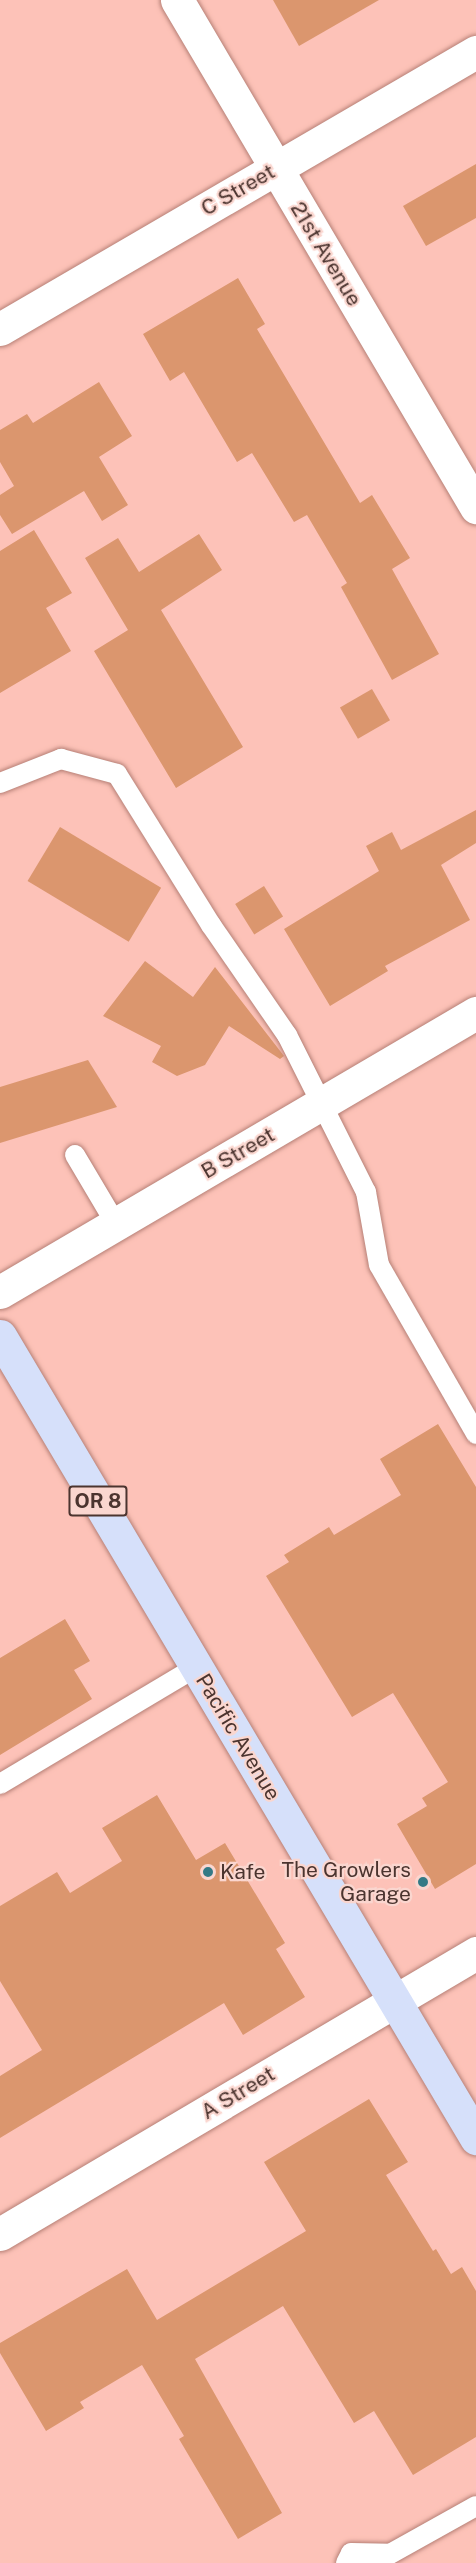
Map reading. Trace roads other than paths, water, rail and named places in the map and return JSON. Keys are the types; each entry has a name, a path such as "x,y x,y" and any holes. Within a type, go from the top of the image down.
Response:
{"main road":[{"name":"Pacific Avenue","path":"0,1336 476,2138"}],"street":[{"name":"21st Avenue","path":"177,0 476,507"},
{"name":"C Street","path":"0,329 476,52"},
{"name":"B Street","path":"0,1292 476,1013"},
{"name":"A Street","path":"0,2234 476,1953"}],"lane":[{"path":"0,783 61,759 117,774 211,925 287,1035 366,1192 379,1265 476,1434"},
{"path":"75,1155 116,1224"},
{"path":"0,1784 196,1667"},
{"path":"346,2563 351,2553 390,2554 476,2506"}],"place":[{"name":"Kafe","path":"208,1872"},
{"name":"The Growlers Garage","path":"423,1882"}]}
